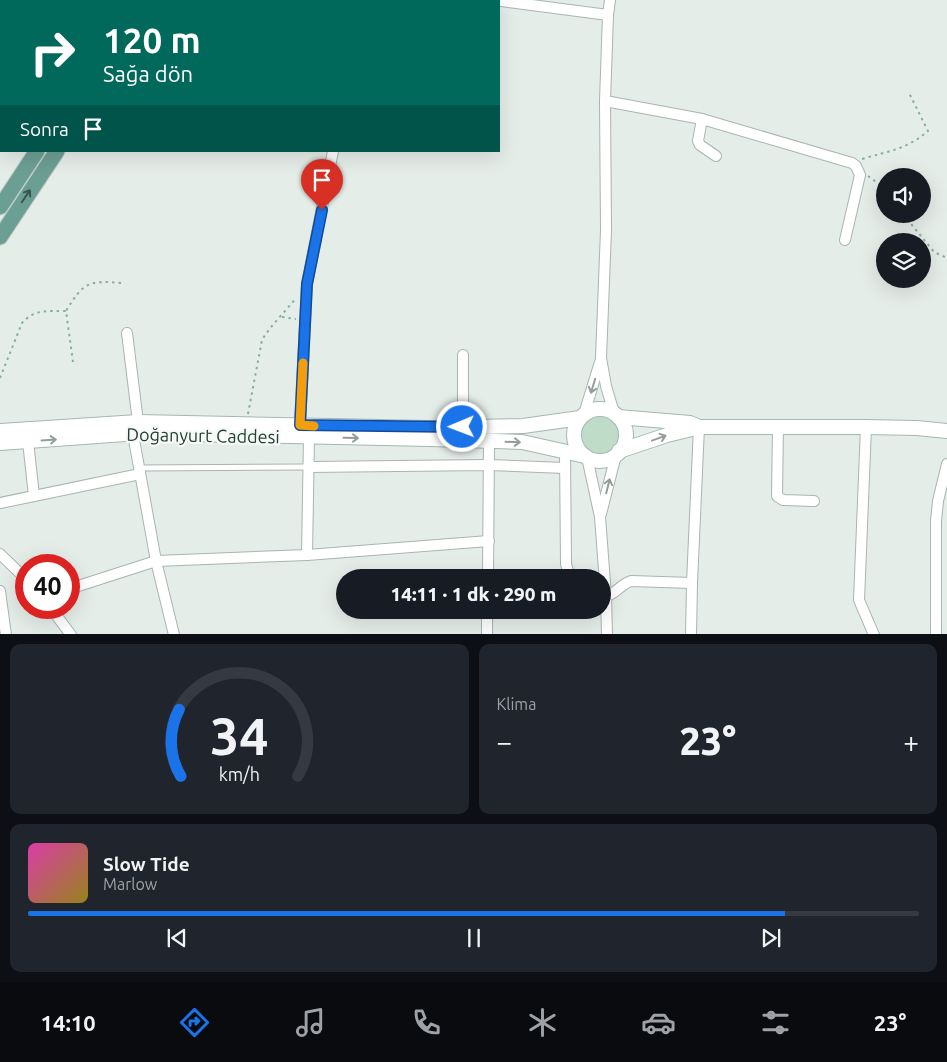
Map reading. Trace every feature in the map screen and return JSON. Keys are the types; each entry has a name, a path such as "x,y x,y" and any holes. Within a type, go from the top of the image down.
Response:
{"main road":[{"path":"0,207 37,152"},
{"path":"0,237 56,152"}],"street":[{"path":"600,517 618,453 624,442 625,431 616,415 606,386 601,358 606,230 605,101 610,0"},
{"path":"500,1 608,15"},
{"path":"605,101 702,120 856,166 860,175 845,240"},
{"path":"702,120 698,142 716,156"},
{"path":"300,425 307,284 334,152"},
{"path":"127,333 140,472 156,561 174,634"},
{"path":"462,427 463,355"},
{"path":"601,358 582,416 575,428 574,438 578,448 586,457 600,517 603,569"},
{"path":"582,416 599,409 616,415 690,423 699,426 866,426 947,431"},
{"name":"Doğanyurt Caddesi","path":"0,431 246,424 523,426 582,416"},
{"path":"586,457 601,461 667,435 690,431 699,426"},
{"path":"692,634 692,583 699,426"},
{"path":"778,426 777,496 783,500 814,501"},
{"path":"866,426 859,600 874,634"},
{"name":"Doğanyurt Caddesi","path":"0,443 135,428 308,437 522,442 586,457"},
{"path":"307,555 308,437"},
{"path":"28,441 34,496"},
{"path":"488,569 489,441"},
{"path":"565,451 567,569"},
{"path":"936,634 936,521 943,502 947,464"},
{"path":"308,467 488,465 565,468"},
{"path":"0,503 140,472"},
{"path":"80,585 156,561 307,555 488,541"},
{"path":"0,554 15,568"},
{"path":"611,594 631,581 692,583"},
{"path":"0,591 6,634"},
{"path":"936,602 947,601"},
{"path":"59,619 71,634"},
{"path":"487,619 488,634"},
{"path":"606,619 607,634"}],"lane":[{"path":"140,472 308,467"}],"path":[{"path":"876,182 856,166 907,146 928,131 909,93"},
{"path":"910,223 934,252 947,258"},
{"path":"73,362 66,311 83,287 106,282 121,283"},
{"path":"246,424 262,340 268,330 282,316 307,284"},
{"path":"0,378 26,318 38,312 66,311"},
{"path":"282,316 290,316 305,324"}],"green space":[{"path":"604,414 612,417 618,423 621,435 618,447 612,453 596,456 588,453 582,447 579,431 582,423 588,417"}],"slow traffic":[{"path":"303,363 300,425 314,426"}],"route":[{"path":"322,210 307,284 300,425 462,427"}]}
